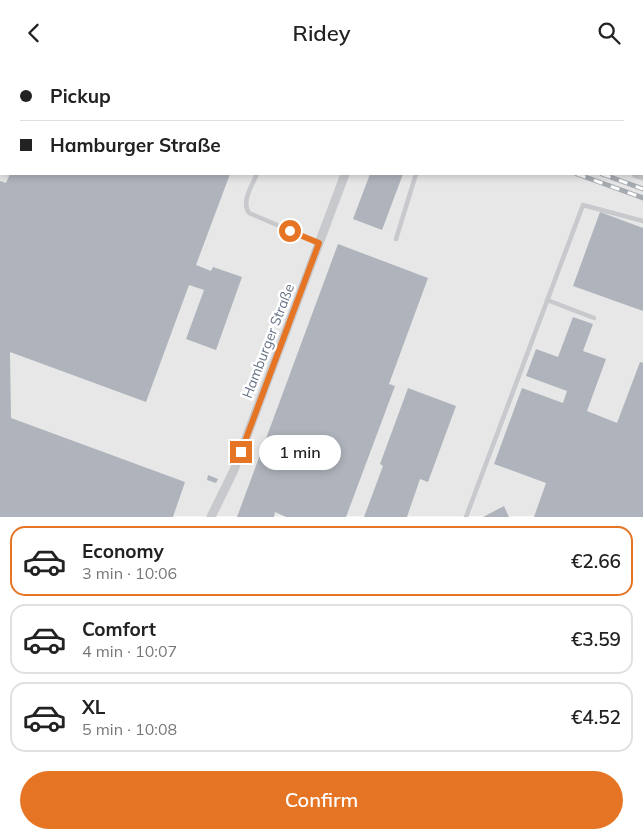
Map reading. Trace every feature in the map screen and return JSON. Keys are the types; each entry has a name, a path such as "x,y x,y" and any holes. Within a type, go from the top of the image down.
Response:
{"street":[{"name":"Hamburger Straße","path":"212,517 234,470 345,175"}],"lane":[{"path":"257,175 245,203 249,213 319,243"},
{"path":"396,239 416,175"},
{"path":"466,517 583,205 643,221"},
{"path":"547,300 594,318"}],"shaded area":[{"path":"0,175 643,175 643,516 0,516"}],"building":[{"path":"10,175 230,175 196,265 211,271 213,267 242,277 216,350 186,339 204,290 189,285 146,402 10,352 11,418 185,482 173,517 0,517 0,181 6,183"},
{"path":"370,175 403,175 382,230 353,219"},
{"path":"600,212 643,228 643,311 573,286"},
{"path":"338,244 428,278 389,384 395,386 346,517 286,517 275,512 274,517 237,517"},
{"path":"573,317 593,324 583,351 606,359 587,411 617,423 640,362 643,363 643,517 534,517 546,483 494,464 522,388 563,403 567,391 526,376 536,349 558,357"},
{"path":"408,388 456,406 428,482 420,479 407,517 364,517 383,466 380,464"},
{"path":"208,475 218,479 216,483 207,480"},
{"path":"504,506 509,517 483,517"}],"railway":[{"path":"580,175 643,198"},
{"path":"605,175 643,189"}],"route":[{"path":"241,452 319,243 290,231"}]}
